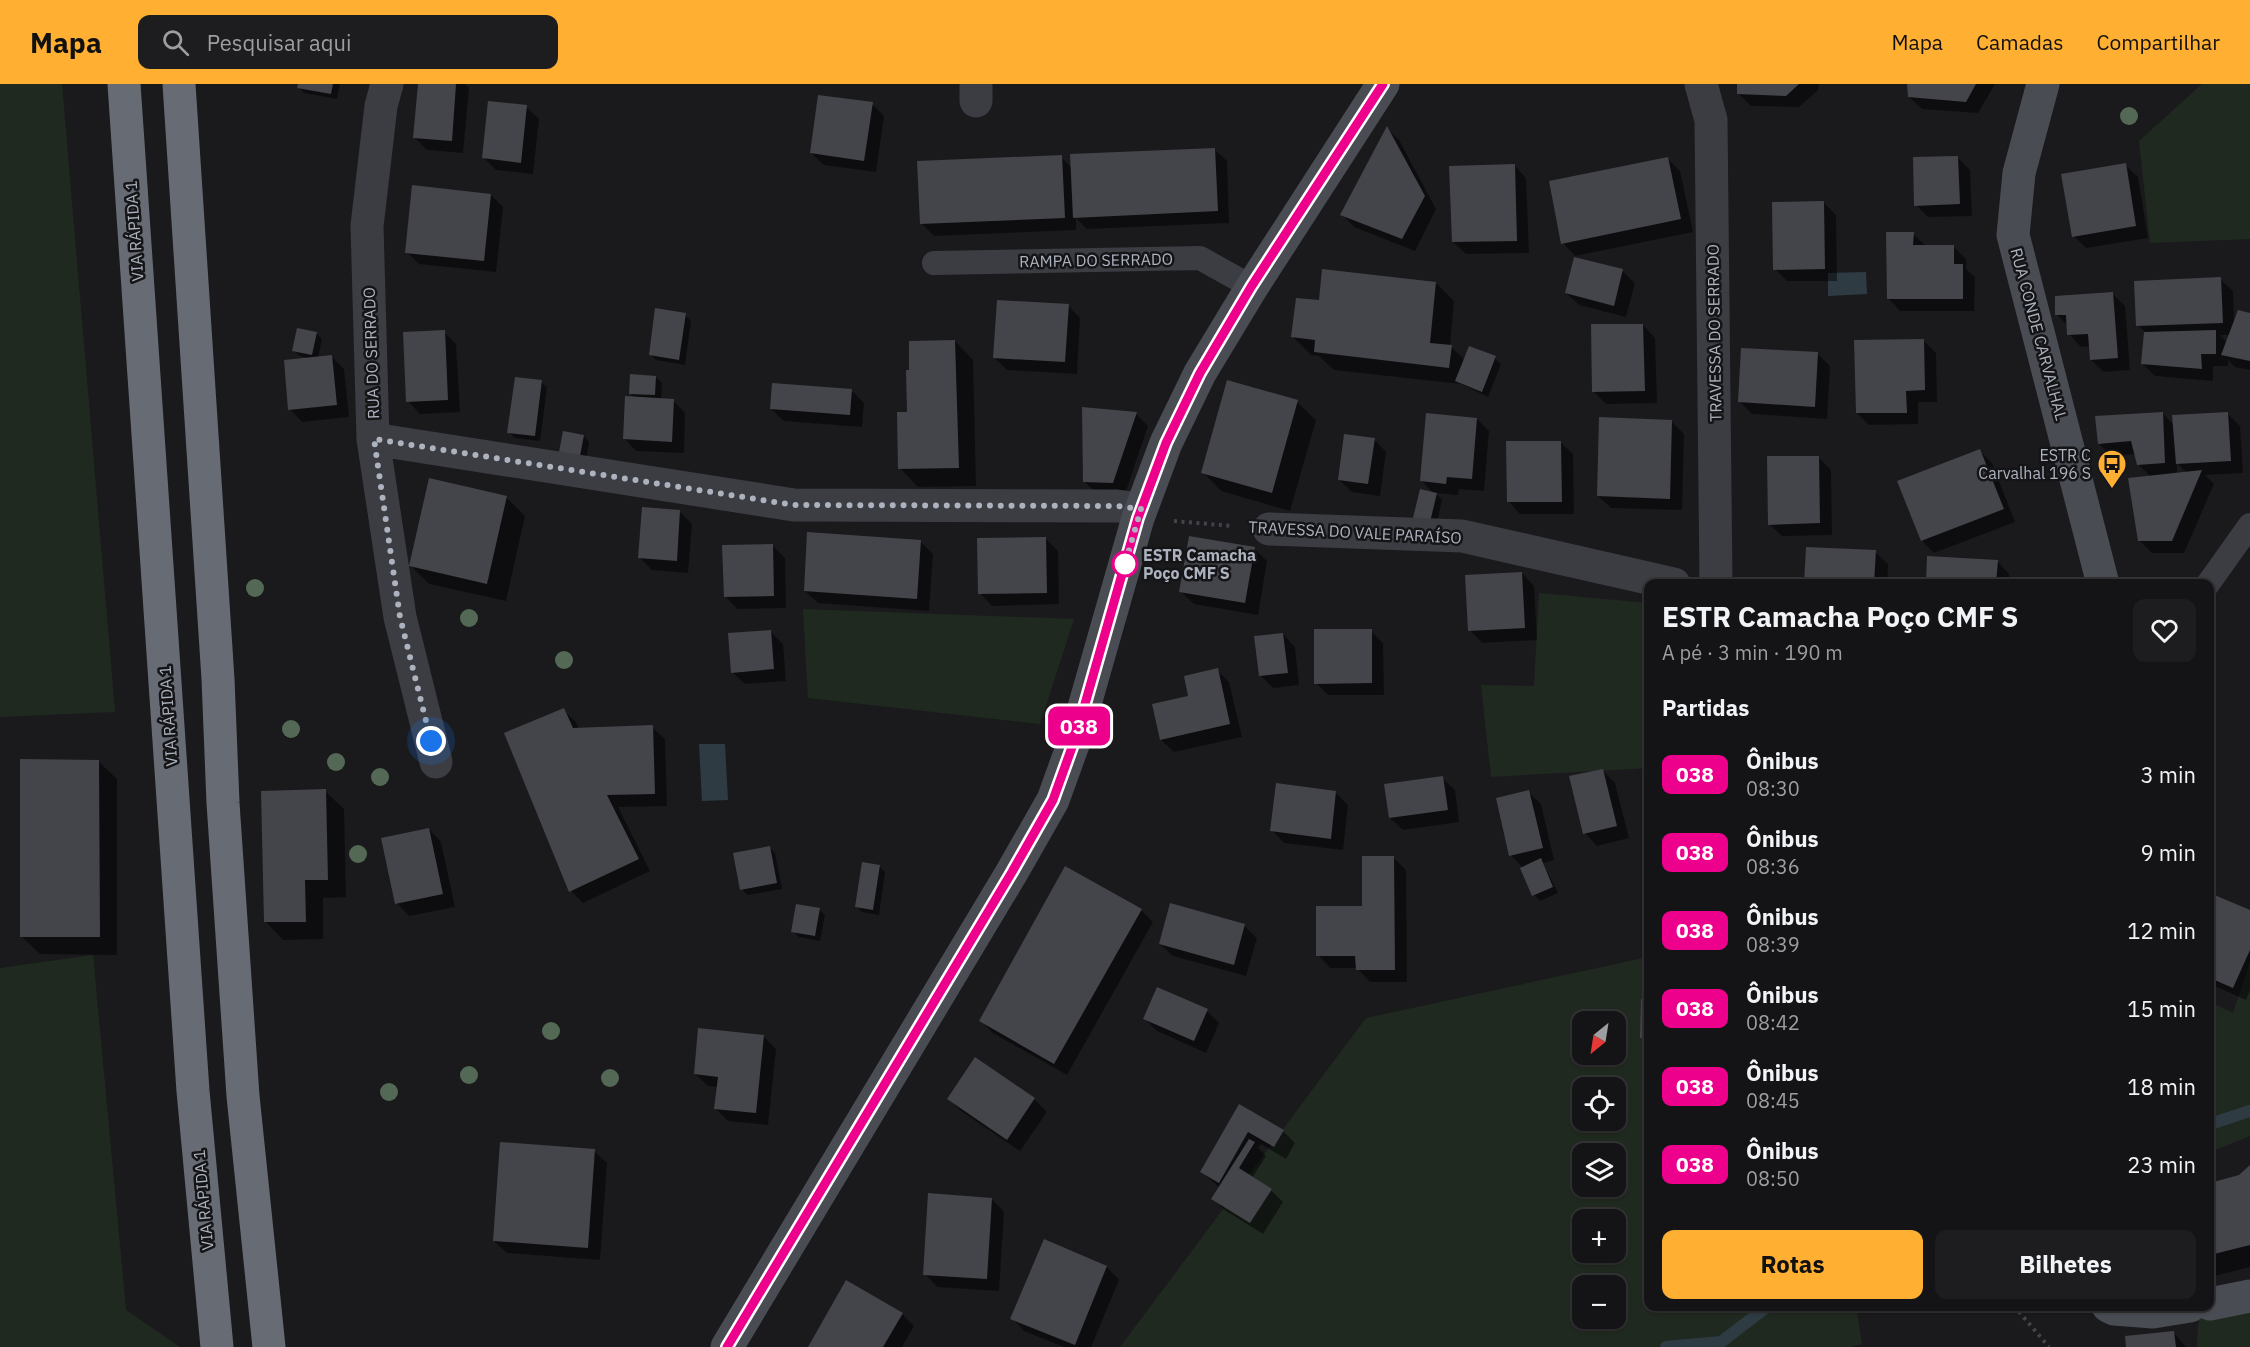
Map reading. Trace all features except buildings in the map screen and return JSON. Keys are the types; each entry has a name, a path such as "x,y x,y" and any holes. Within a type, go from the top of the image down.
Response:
{"highway":[{"name":"VIA RÁPIDA 1","path":"124,84 193,1091 217,1347"},
{"path":"178,84 243,1096 268,1347"}],"street":[{"name":"RUA DO SERRADO","path":"387,84 381,106 368,226 374,439 400,617 436,762"},
{"path":"727,1347 1006,883 1053,800 1075,739 1139,513 1166,443 1200,373 1251,287 1383,84"},
{"name":"TRAVESSA DO SERRADO","path":"1701,84 1711,120 1716,579"},
{"name":"RUA CONDE CARVALHAL","path":"2043,84 2019,173 2013,234 2102,579"},
{"path":"374,439 794,505 1105,506 1139,513"},
{"name":"TRAVESSA DO VALE PARAÍSO","path":"1269,529 1462,536 1652,579"},
{"path":"2214,1303 2250,1296"},
{"path":"2139,1311 2158,1311"}],"lane":[{"name":"RAMPA DO SERRADO","path":"934,263 1200,258 1251,287"},
{"path":"2212,579 2250,525"}],"path":[{"name":"TRAVESSA DO VALE PARAÍSO","path":"1139,513 1269,529"},
{"path":"2018,1311 2049,1347"}],"shaded area":[{"path":"0,84 62,84 115,712 0,717"},
{"path":"2202,84 2250,84 2250,239 2150,243 2139,141"},
{"path":"1866,272 1867,294 1828,296 1828,273"},
{"path":"1539,593 1644,603 1644,768 1491,777 1481,685 1534,686"},
{"path":"803,609 1074,619 1040,724 808,698"},
{"path":"699,744 725,744 728,800 702,801"},
{"path":"93,955 126,1310 180,1347 0,1347 0,968"},
{"path":"1644,958 1644,1311 1857,1311 1862,1344 1851,1347 1120,1347 1366,1018"},
{"path":"2250,962 2250,1136 2214,1150 2214,1004 2233,1013"},
{"path":"2250,1304 2250,1347 2197,1347 2199,1312"}],"waterway":[{"path":"2214,1123 2250,1111"},
{"path":"1666,1347 1721,1342 1761,1311"}],"bus line":[{"name":"038","path":"727,1347 1053,800 1075,739 1138,518 1166,443 1200,373 1251,287 1383,84"}],"place":[{"name":"ESTR C Carvalhal 196 S","path":"2112,490"},
{"name":"ESTR Camacha Poço CMF S","path":"1125,564"}],"route":[{"path":"431,741 400,617 374,439 794,505 1117,506 1141,509 1125,564"}]}
